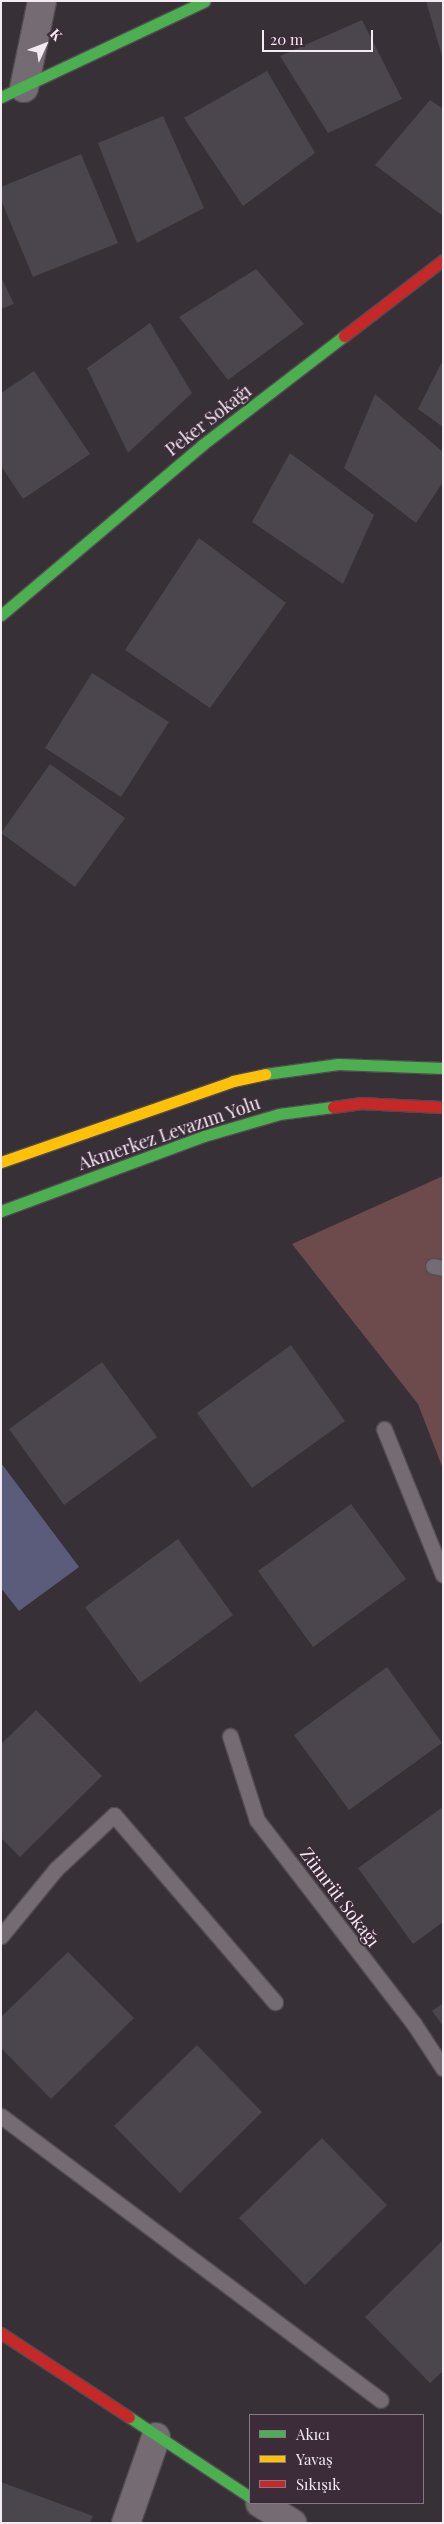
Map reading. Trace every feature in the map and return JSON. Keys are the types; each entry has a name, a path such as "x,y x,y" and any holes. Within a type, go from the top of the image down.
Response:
{"street":[{"path":"12,92 42,1"},
{"path":"12,92 205,1"},
{"name":"Peker Sokağı","path":"1,615 202,446 443,260"},
{"name":"Akmerkez Levazım Yolu","path":"1,1162 224,1084 290,1069 338,1064 443,1068"},
{"name":"Akmerkez Levazım Yolu","path":"1,1211 204,1136 279,1114 360,1103 443,1107"},
{"path":"1,2333 156,2437 249,2496"},
{"path":"126,2523 156,2437"},
{"path":"262,2504 292,2523"}],"lane":[{"path":"384,1429 443,1576"},
{"name":"Zümrüt Sokağı","path":"230,1736 257,1820 414,2024 443,2068"},
{"path":"1,1936 56,1869 114,1815 275,2002"},
{"path":"1,2116 380,2400"}],"shaded area":[{"path":"443,1176 443,1469 418,1404 292,1244"}],"water":[{"path":"1,1463 79,1567 19,1611 1,1588"}],"building":[{"path":"426,1 443,1 443,56 442,56"},
{"path":"362,20 402,99 328,133 280,56"},
{"path":"267,71 315,153 243,206 184,118"},
{"path":"430,100 443,109 443,216 375,165"},
{"path":"163,116 204,208 137,243 98,143"},
{"path":"81,154 118,243 33,277 1,200 1,187"},
{"path":"256,269 304,324 228,380 179,317"},
{"path":"1,277 14,304 1,309"},
{"path":"150,323 192,393 128,453 87,368"},
{"path":"443,360 443,427 418,409"},
{"path":"34,371 90,454 23,499 1,466 1,393"},
{"path":"375,394 443,452 443,482 416,523 344,468"},
{"path":"290,453 374,515 343,584 252,522"},
{"path":"199,538 286,603 210,708 125,650"},
{"path":"92,673 169,722 121,797 45,748"},
{"path":"50,764 125,818 75,887 1,833"},
{"path":"291,1345 345,1421 252,1488 197,1413"},
{"path":"102,1362 157,1437 64,1505 9,1429"},
{"path":"351,1504 406,1579 313,1647 258,1571"},
{"path":"178,1539 233,1615 140,1683 85,1607"},
{"path":"387,1667 442,1743 349,1810 294,1735"},
{"path":"36,1710 102,1776 20,1857 1,1838 1,1744"},
{"path":"443,1807 443,1922 413,1944 358,1868"},
{"path":"68,1952 134,2018 51,2099 1,2048 1,2017"},
{"path":"443,2003 443,2026 432,2011"},
{"path":"197,2045 262,2112 180,2193 114,2126"},
{"path":"322,2138 387,2205 305,2285 239,2218"},
{"path":"443,2240 443,2371 430,2383 365,2317"},
{"path":"1,2482 93,2516 90,2523 1,2523"}],"traffic: fast":[{"path":"1,97 205,1"},
{"path":"1,615 202,445 344,336"},
{"path":"265,1074 338,1064 443,1068"},
{"path":"1,1211 204,1136 279,1114 333,1107"},
{"path":"129,2417 249,2496"}],"traffic: slow":[{"path":"1,1162 233,1081 265,1074"}],"traffic: jam":[{"path":"344,336 443,260"},
{"path":"333,1107 360,1103 443,1107"},
{"path":"1,2333 129,2417"}]}
